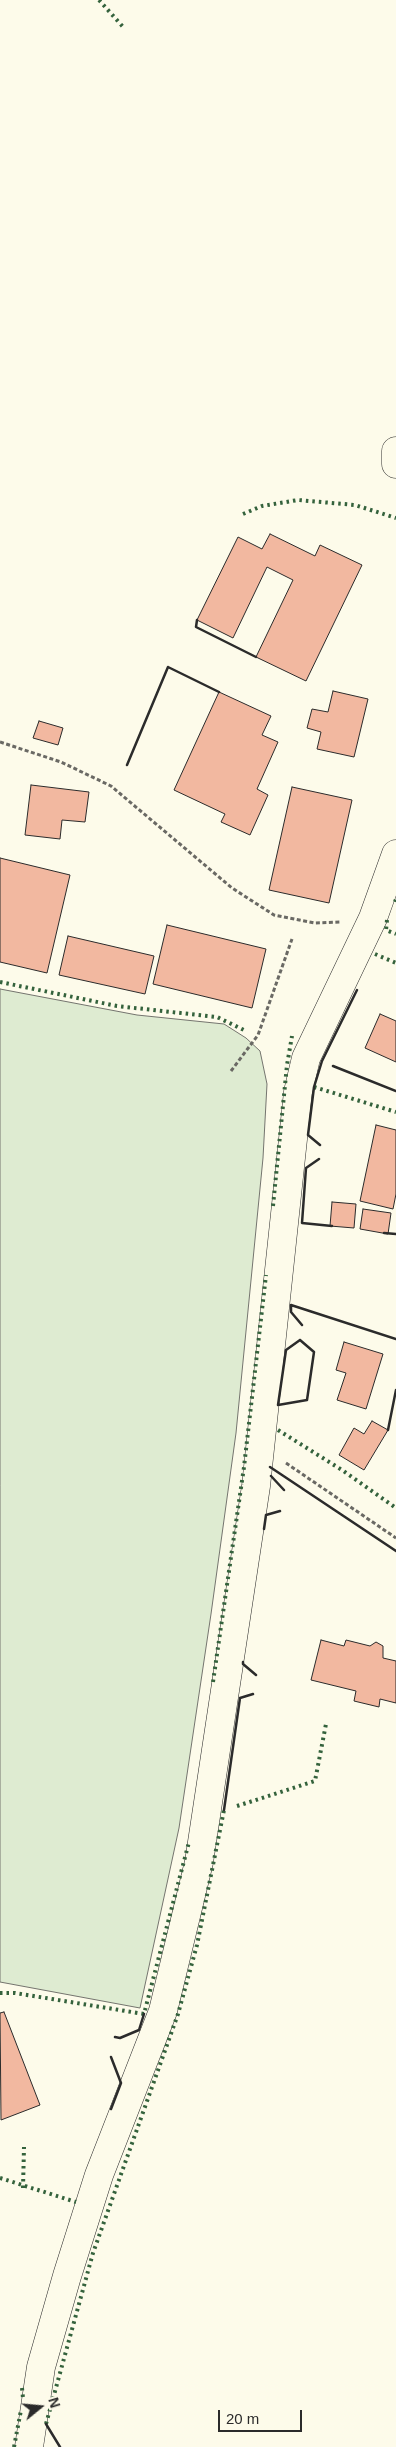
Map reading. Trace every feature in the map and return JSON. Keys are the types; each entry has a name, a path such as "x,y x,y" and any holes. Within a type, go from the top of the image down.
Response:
{"street":[{"path":"396,451 396,464"},
{"path":"29,2447 41,2367 99,2175 163,2011 199,1862 237,1621 261,1445 298,1092 306,1058 371,921 396,854"}],"path":[{"path":"0,742 61,762 111,786 232,888 274,915 315,923 371,921"},
{"path":"231,1071 258,1035 292,939"},
{"path":"261,1445 396,1538"}],"green space":[{"path":"0,989 137,1015 224,1024 246,1038 260,1051 267,1084 263,1158 236,1433 179,1828 140,2008 0,1982"}],"building":[{"path":"270,534 315,556 320,545 362,565 306,681 256,657 293,580 267,567 233,638 197,620 238,537 262,549"},
{"path":"333,691 368,699 354,757 317,749 321,732 307,728 312,709 328,712"},
{"path":"219,692 271,716 262,735 278,742 257,789 268,795 250,835 221,822 225,814 174,790"},
{"path":"39,721 63,728 58,745 33,738"},
{"path":"31,785 89,792 85,822 62,820 60,839 25,835"},
{"path":"292,787 352,800 329,903 269,890"},
{"path":"0,858 70,875 47,973 0,962"},
{"path":"167,925 266,949 252,1008 153,984"},
{"path":"68,936 154,956 145,994 59,975"},
{"path":"380,1014 396,1021 396,1062 365,1048"},
{"path":"376,1125 396,1130 396,1194 393,1209 360,1201"},
{"path":"332,1202 356,1204 354,1228 330,1226"},
{"path":"363,1209 391,1213 388,1234 360,1229"},
{"path":"344,1342 383,1354 366,1409 337,1400 346,1373 336,1370"},
{"path":"372,1421 388,1430 364,1470 339,1455 354,1428 364,1434"},
{"path":"321,1640 344,1646 346,1640 370,1646 376,1642 383,1646 383,1658 396,1661 396,1703 380,1699 379,1707 354,1701 356,1691 311,1680"},
{"path":"4,2012 40,2105 1,2120 0,2013"}],"hedge":[{"path":"99,0 124,28"},
{"path":"243,514 262,506 298,500 355,505 396,518"},
{"path":"387,920 386,930 396,934"},
{"path":"375,954 396,963"},
{"path":"0,982 117,1006 217,1017 246,1031"},
{"path":"273,1206 287,1065 292,1036"},
{"path":"314,1087 396,1112"},
{"path":"213,1682 244,1467 266,1275"},
{"path":"278,1430 342,1470 396,1508"},
{"path":"237,1806 315,1781 326,1724"},
{"path":"46,2424 93,2253 178,2014 197,1945 224,1810"},
{"path":"0,1993 15,1993 144,2014 189,1842"},
{"path":"23,2188 24,2147"},
{"path":"0,2178 76,2202"},
{"path":"22,2388 23,2398"},
{"path":"14,2447 21,2410"}],"wall":[{"path":"197,620 196,627 256,657"},
{"path":"127,765 168,667 219,692"},
{"path":"320,1145 308,1135 314,1087 322,1061 357,990"},
{"path":"333,1066 396,1091"},
{"path":"319,1159 306,1168 302,1223 332,1226"},
{"path":"384,1233 396,1234"},
{"path":"302,1325 291,1312 291,1305 396,1339"},
{"path":"300,1340 314,1352 307,1400 278,1405 286,1350 300,1340"},
{"path":"388,1430 396,1390"},
{"path":"270,1467 396,1551"},
{"path":"271,1476 284,1490"},
{"path":"264,1529 266,1515 280,1511"},
{"path":"243,1662 256,1675"},
{"path":"224,1810 240,1698 253,1694"},
{"path":"115,2037 120,2038 139,2030 144,2014"},
{"path":"111,2057 121,2083 111,2109"},
{"path":"46,2424 60,2447"}]}
